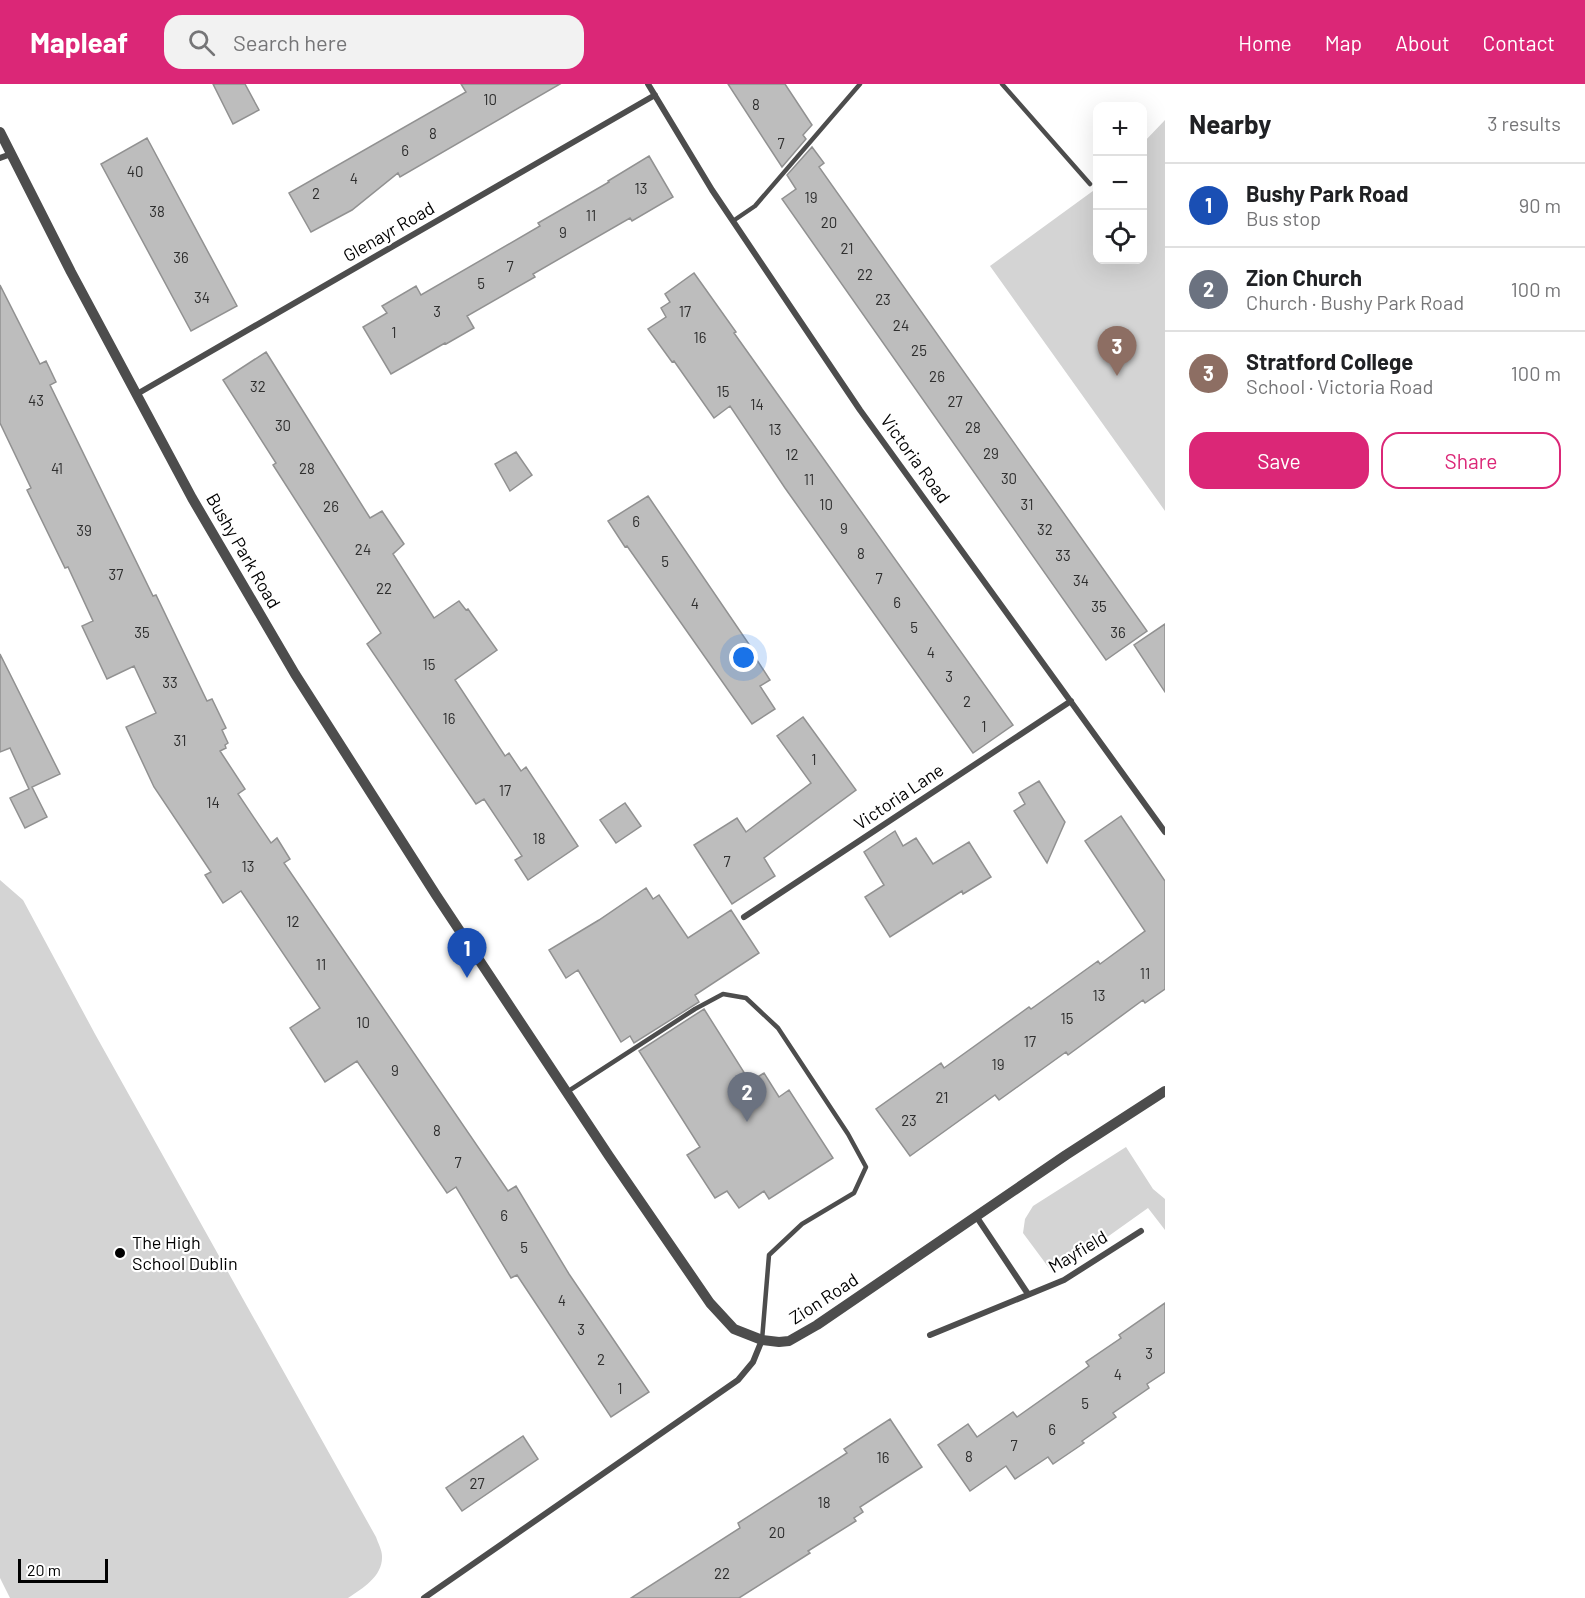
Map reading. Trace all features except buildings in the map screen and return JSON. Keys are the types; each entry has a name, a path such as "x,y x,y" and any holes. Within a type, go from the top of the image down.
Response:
{"street":[{"name":"Victoria Road","path":"648,84 733,220 860,410 1165,832"},
{"name":"Glenayr Road","path":"137,394 655,95"},
{"name":"Bushy Park Road","path":"0,132 5,156 71,272 192,498 295,674 436,896 711,1303 734,1329 762,1340"},
{"name":"Victoria Lane","path":"744,917 1071,701"},
{"name":"Zion Road","path":"762,1340 789,1341 817,1325 1066,1155 1165,1092"},
{"path":"976,1216 1028,1294"},
{"name":"Mayfield","path":"930,1335 1064,1280 1142,1231"},
{"path":"424,1598 738,1380 753,1362 762,1340"}],"lane":[{"path":"733,220 755,206 861,84"},
{"path":"1002,84 1090,184"},
{"path":"567,1092 695,1009 723,994 746,998 778,1028 867,1167 854,1193 802,1224 769,1255 762,1340"}],"shaded area":[{"path":"1165,120 1165,511 990,266 1093,191 1093,264 1147,264 1147,139"},
{"name":"The High School Dublin","path":"0,880 23,900 95,1034 376,1537 382,1554 379,1570 371,1581 348,1598 10,1598 0,1578"},
{"path":"1126,1147 1153,1189 1165,1199 1165,1230 1148,1208 1068,1265 1049,1268 1023,1233 1025,1219 1033,1206"}],"place":[{"name":"Stratford College","path":"1117,376"},
{"name":"Bushy Park Road","path":"467,978"},
{"name":"Zion Church","path":"747,1122"},
{"name":"The High School Dublin","path":"120,1253"}]}
